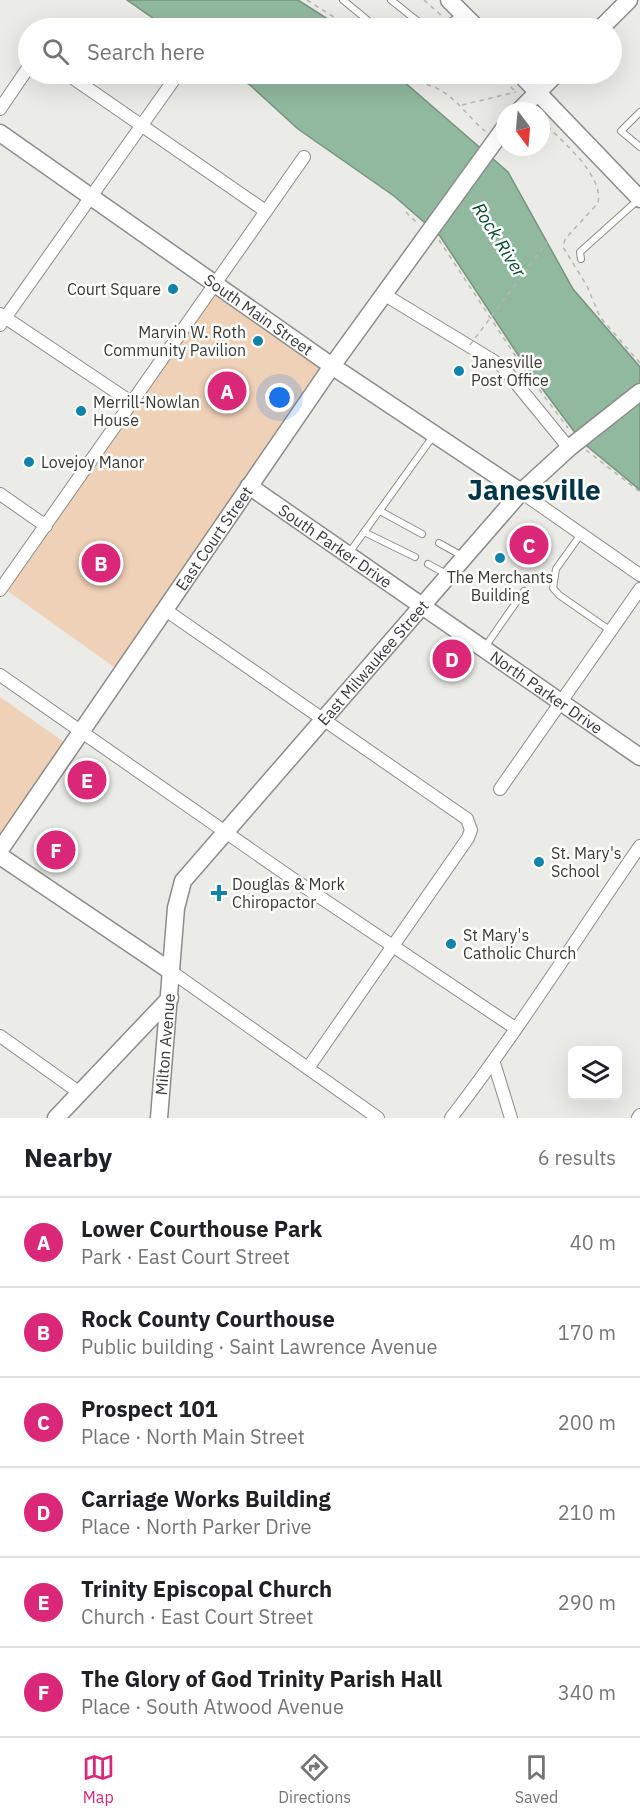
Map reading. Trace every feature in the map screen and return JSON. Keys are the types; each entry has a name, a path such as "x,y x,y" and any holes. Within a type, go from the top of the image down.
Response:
{"main road":[{"path":"449,0 456,18"},
{"path":"611,18 629,0"},
{"path":"530,84 640,199"},
{"path":"528,102 546,84"},
{"name":"South Main Street","path":"0,133 333,366 522,492"},
{"name":"East Court Street","path":"0,850 249,486 429,230 496,139"},
{"name":"East Milwaukee Street","path":"172,972 176,908 183,881 522,492 576,443 640,392"},
{"name":"South Parker Drive","path":"249,486 423,606"},
{"name":"North Parker Drive","path":"423,606 640,758"},
{"path":"0,856 172,972"},
{"name":"Milton Avenue","path":"159,1118 172,972"},
{"path":"56,1118 170,998"},
{"path":"135,1035 153,1031 166,1040"}],"street":[{"path":"0,109 18,83"},
{"path":"82,84 264,210"},
{"path":"131,402 2,319 92,197 171,84"},
{"path":"0,590 264,210 304,157"},
{"path":"385,295 470,345 507,370 576,443"},
{"path":"522,492 640,575"},
{"path":"0,494 46,526"},
{"path":"500,789 640,589"},
{"path":"164,609 467,819 471,831 308,1068"},
{"path":"0,675 391,946 515,1028"},
{"path":"451,1118 494,1063 515,1028 640,846"},
{"path":"172,972 378,1118"},
{"path":"0,1036 80,1093"},
{"path":"494,1063 511,1118"}],"lane":[{"path":"343,0 365,18"},
{"path":"391,0 416,18"},
{"path":"640,112 621,131 640,147"},
{"path":"581,259 580,252 640,199"},
{"path":"347,555 435,434"},
{"path":"380,511 422,534"},
{"path":"364,532 415,557"},
{"path":"581,534 555,569 553,588 559,595 610,631"},
{"path":"439,543 465,557"},
{"path":"428,564 449,575"},
{"path":"484,649 524,591"}],"path":[{"path":"307,0 335,18"},
{"path":"424,0 454,18"},
{"path":"418,84 441,90 496,139"},
{"path":"460,106 516,92 508,84"},
{"path":"550,130 589,171 598,185 598,203 565,239 563,247 594,301 600,317 640,363"},
{"path":"406,212 429,230 443,246 576,443 640,492"},
{"path":"470,345 547,242"}],"shaded area":[{"path":"214,282 332,366 121,672 2,587"},
{"path":"0,697 71,747 0,850"}],"water":[{"path":"127,0 298,0 326,18 153,18"},
{"name":"Rock River","path":"248,84 407,84 508,172 573,289 640,367 640,490 582,442 526,367 440,236 394,196 298,129"}],"place":[{"name":"Court Square","path":"173,289"},
{"name":"Marvin W. Roth Community Pavilion","path":"258,341"},
{"name":"Janesville Post Office","path":"459,371"},
{"name":"Lower Courthouse Park","path":"227,391"},
{"name":"Merrill-Nowlan House","path":"81,411"},
{"name":"Lovejoy Manor","path":"29,462"},
{"name":"Prospect 101","path":"529,545"},
{"name":"The Merchants Building","path":"500,558"},
{"name":"Rock County Courthouse","path":"101,563"},
{"name":"Carriage Works Building","path":"452,659"},
{"name":"Trinity Episcopal Church","path":"87,780"},
{"name":"The Glory of God Trinity Parish Hall","path":"56,850"},
{"name":"St. Mary's School","path":"539,862"},
{"name":"Douglas & Mork Chiropactor","path":"219,893"},
{"name":"St Mary's Catholic Church","path":"451,944"}],"district":[{"name":"Janesville","path":"534,490"}]}
